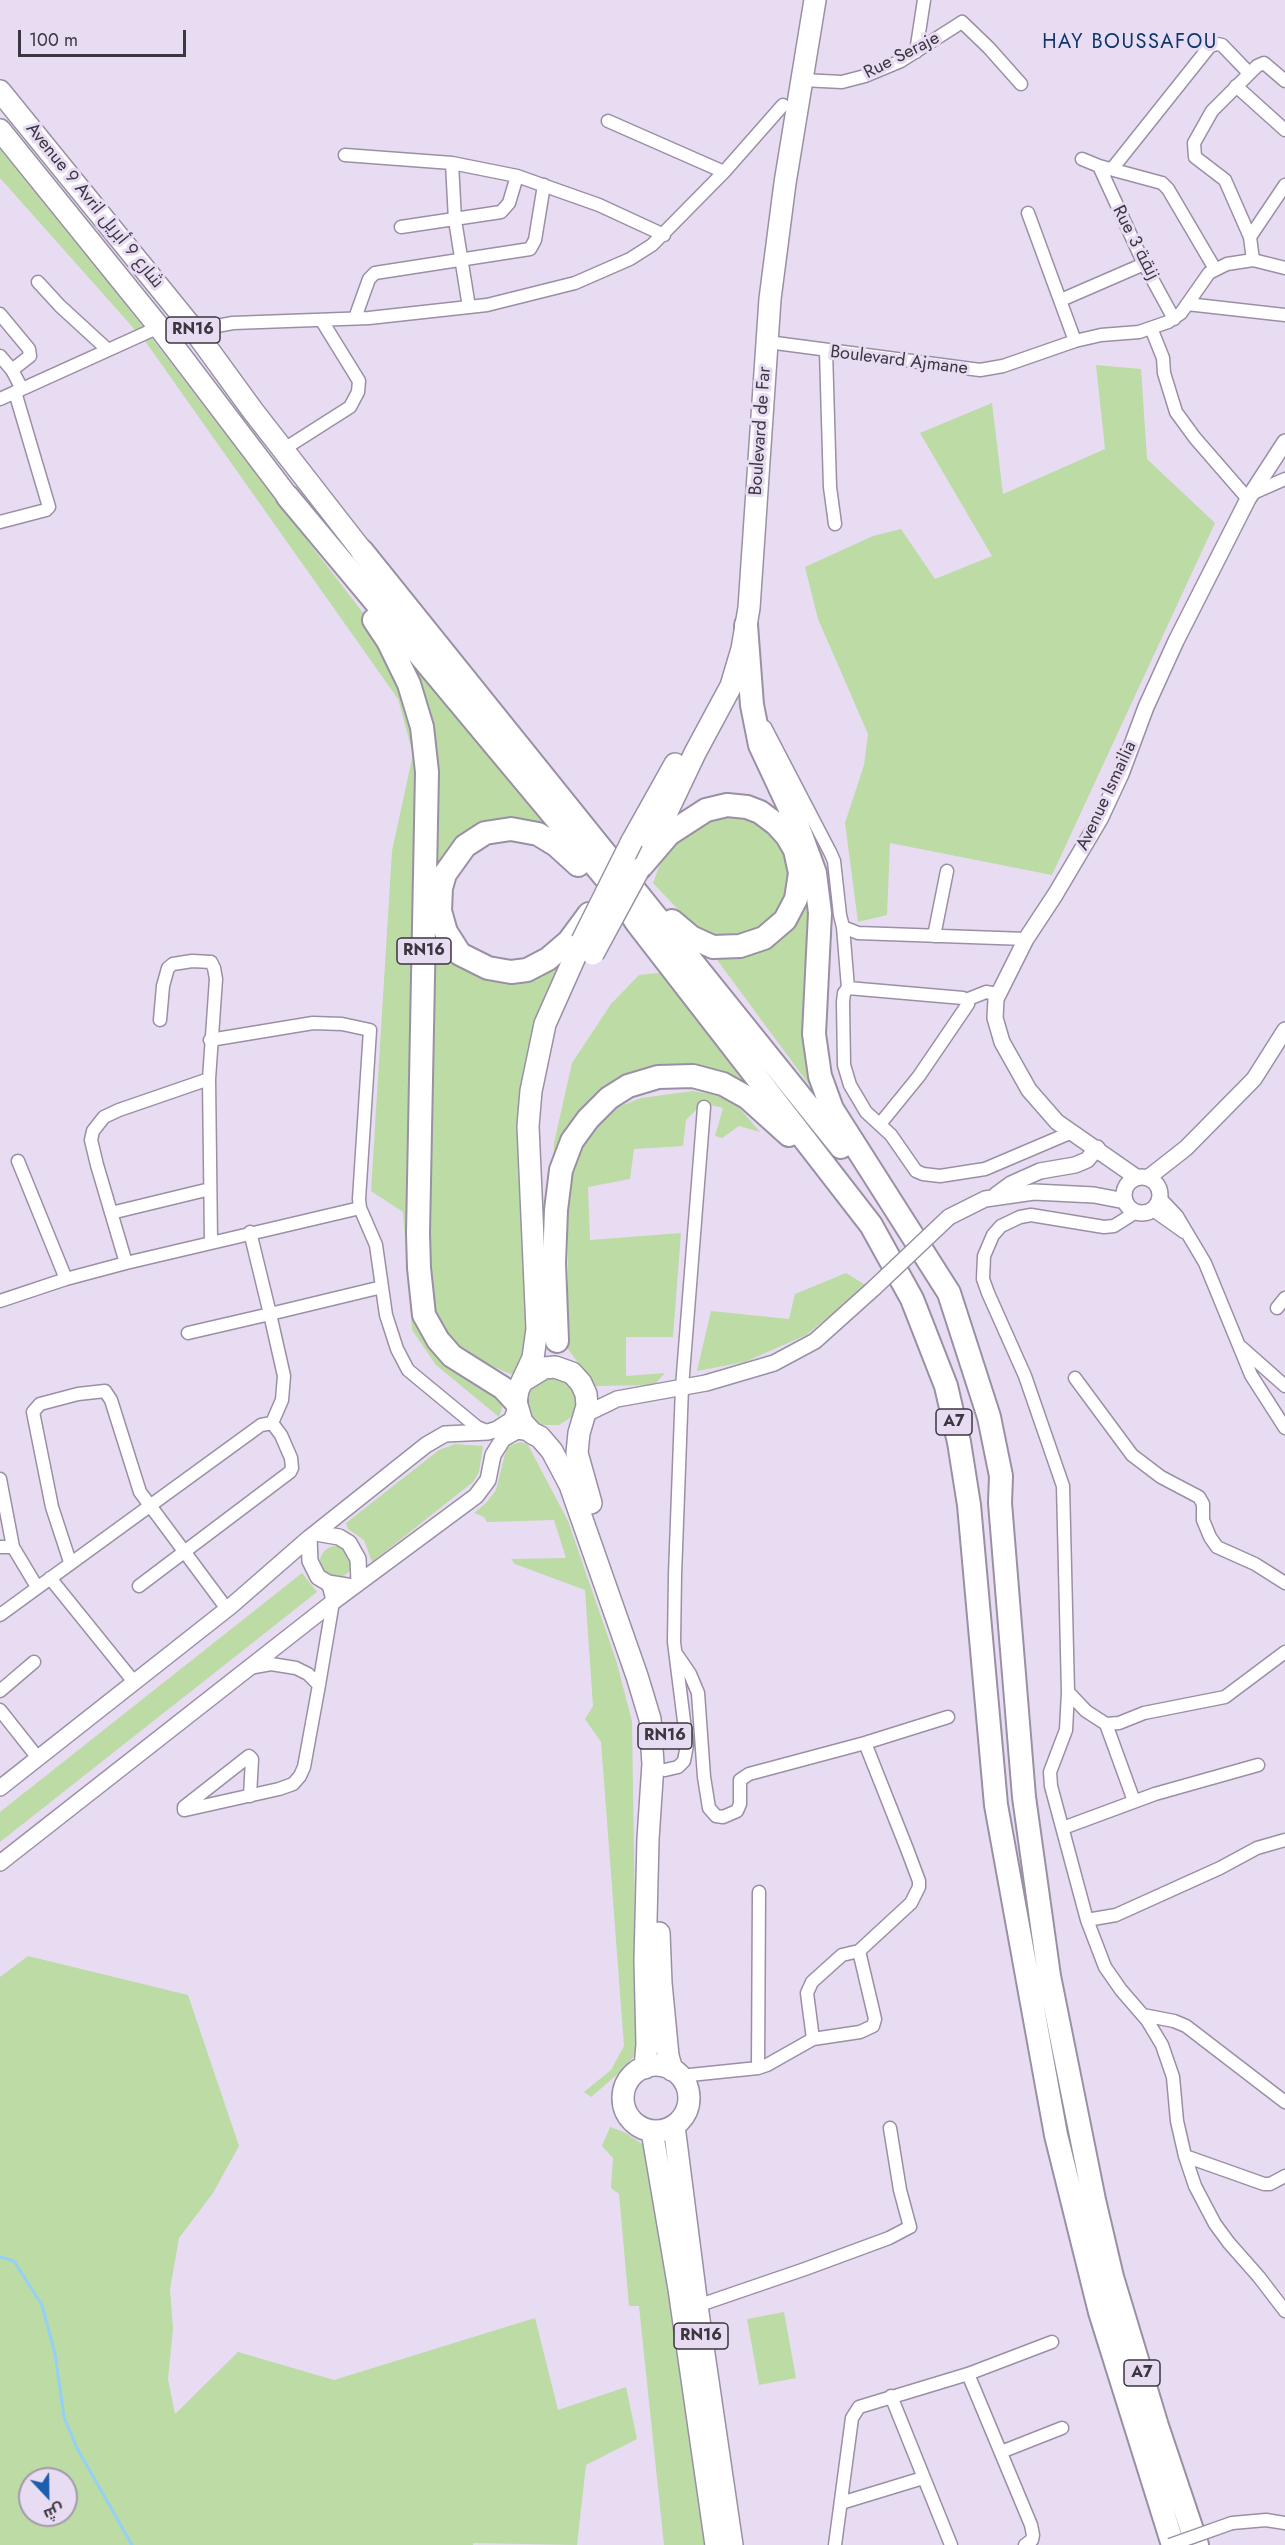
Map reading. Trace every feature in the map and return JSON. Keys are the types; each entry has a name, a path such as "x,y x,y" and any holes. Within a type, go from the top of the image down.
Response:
{"highway":[{"name":"Boulevard de Far","path":"642,843 714,691 731,637 742,527 763,244 801,0"},
{"name":"Boulevard de Far","path":"642,843 691,762 731,686 746,625 770,299 785,183 815,0"},
{"name":"Avenue 9 Avril شارع 9 أبريل","path":"0,91 194,330 253,411 362,551"},
{"name":"Avenue 9 Avril شارع 9 أبريل","path":"4,141 159,327 288,497"},
{"name":"RN16","path":"288,497 294,516 388,641 409,684 422,726 428,802 418,1204 419,1268 423,1308 432,1332 452,1356 503,1388 516,1405 522,1422 559,1463 570,1485 650,1719 653,1764 648,1839 645,2068"},
{"name":"A7","path":"288,497 614,888 637,923 871,1225 912,1299 946,1386 959,1442 969,1505 996,1805 1056,2135 1100,2312 1172,2545"},
{"name":"RN16","path":"362,551 456,653 676,925 691,937 713,947 741,946 764,938 784,920 796,899 800,873 795,850 776,824 760,813 747,807 727,805 706,810 689,819 669,834 639,869 587,947 545,1024 531,1092 528,1136 537,1329 534,1358 526,1379 518,1390 516,1405"},
{"name":"A7","path":"362,551 877,1192 896,1221 934,1293 960,1357 1000,1503 1024,1797 1049,1976 1094,2200 1112,2277 1157,2426 1197,2545"},
{"path":"746,625 752,705 760,745 797,824 815,873 820,913 814,1034 820,1076 832,1109 949,1293 988,1417 1001,1476 1000,1503"},
{"path":"604,897 569,941 553,956 526,970 511,972 488,968 460,954 446,932 440,910 442,881 459,853 472,840 485,833 511,829 538,834 556,845 637,923"},
{"path":"639,869 642,843"},
{"name":"RN16","path":"642,843 604,897 551,1049 545,1088 540,1162 552,1330 566,1370 577,1378 586,1408 577,1446 580,1472 661,1711 666,1739 659,1935 661,1983 668,2056 688,2090 688,2106 681,2120 674,2126 696,2306 732,2545"},
{"path":"557,1341 554,1297 556,1210 561,1170 572,1141 588,1119 609,1098 628,1086 658,1077 693,1076 723,1084 748,1098 784,1129 822,1171 904,1294 930,1370 969,1505"},
{"path":"526,1379 544,1368 566,1370"},
{"path":"536,1435 558,1438 570,1434 579,1426 586,1408"},
{"path":"674,2126 652,2131 633,2122 628,2116 623,2100 629,2081 645,2068 663,2066 676,2073"},
{"name":"RN16","path":"652,2131 673,2254 716,2545"}],"street":[{"path":"916,52 924,0"},
{"name":"Rue Seraje","path":"802,80 832,82 854,80 883,69 916,52 962,22 1021,84"},
{"path":"1112,169 1210,46 1222,45 1249,73"},
{"path":"1253,260 1250,237 1225,180 1196,158 1193,153 1194,144 1205,121 1257,66 1264,63 1285,81"},
{"path":"1236,86 1285,130"},
{"path":"194,330 233,323 322,321 469,307 525,297 575,284 630,259 664,234 724,172 783,105"},
{"path":"608,121 724,172"},
{"path":"345,155 452,163 517,176 599,205 664,234"},
{"path":"1082,159 1099,166 1156,180 1165,186 1215,269 1227,264 1253,260 1285,268"},
{"path":"452,163 455,219 469,307"},
{"name":"Rue 3 زنقة","path":"1099,166 1144,264 1174,319"},
{"path":"401,227 503,211 509,203 517,176"},
{"path":"355,318 369,279 374,274 532,248 544,184"},
{"path":"1250,237 1285,185"},
{"path":"1028,213 1075,341"},
{"path":"1061,300 1144,264"},
{"name":"Boulevard Ajmane","path":"768,342 980,370 1004,366 1075,341 1101,335 1139,332 1174,319 1206,276 1215,269"},
{"path":"38,282 60,306 108,350"},
{"path":"1187,304 1285,315"},
{"path":"0,314 29,349 30,356 12,370"},
{"path":"284,449 350,407 358,392 359,381 322,321"},
{"path":"0,399 159,327"},
{"path":"1151,328 1163,358 1165,378 1176,412 1195,438 1250,497 1285,479"},
{"path":"826,351 830,488 835,524"},
{"path":"0,356 12,370 19,391 49,507 46,510 0,522"},
{"name":"Avenue Ismailia","path":"1140,1194 1101,1152 1043,1108 1029,1090 1002,1041 995,1018 998,994 1026,939 1100,819 1121,774 1159,676 1250,497 1285,442"},
{"path":"750,667 763,723 834,861 848,988 844,993 843,1002 844,1065 850,1085 866,1112 891,1135 916,1170 923,1174 940,1176 985,1169 1072,1132"},
{"path":"934,936 947,871"},
{"path":"843,927 858,933 1026,939"},
{"path":"160,1020 163,986 168,968 173,964 192,961 211,962 216,979 209,1078 211,1241"},
{"path":"848,988 931,994 966,1000 986,992 998,994"},
{"path":"880,1124 919,1076 968,1008 966,1000"},
{"path":"210,1040 313,1023 342,1024 370,1030 360,1208 376,1245 391,1331 408,1370 477,1427 488,1431"},
{"path":"1285,1030 1254,1078 1140,1194 1114,1226 1097,1227 1031,1215 1020,1217 1001,1226 993,1235 982,1267 988,1293 1025,1376 1063,1486 1068,1692 1066,1730 1050,1772 1051,1786 1087,1920 1106,1967 1120,1990 1143,2015 1162,2045 1173,2077 1177,2121 1195,2186 1215,2224 1285,2311"},
{"path":"126,1263 91,1140 97,1123 119,1110 209,1078"},
{"path":"665,1770 678,1767 684,1761 687,1752 686,1724 675,1653 675,1575 682,1387 704,1107"},
{"path":"994,1196 1011,1184 1040,1171 1081,1162 1101,1152"},
{"path":"18,1161 66,1279"},
{"path":"111,1213 210,1189"},
{"path":"586,1408 617,1399 737,1376 793,1354 815,1341 949,1217 974,1203 994,1196 1034,1192 1094,1195 1140,1194 1187,1234 1212,1275 1251,1375 1285,1428"},
{"path":"0,1301 66,1279 211,1241 360,1208"},
{"path":"250,1232 284,1376 282,1400 272,1423"},
{"path":"188,1333 382,1287"},
{"path":"1239,1346 1284,1382"},
{"path":"1075,1378 1132,1455 1161,1477 1199,1497 1203,1504 1203,1520 1210,1537 1217,1546 1255,1564 1285,1583"},
{"path":"70,1562 52,1507 33,1412 38,1405 78,1394 107,1392 136,1484 183,1553 227,1609"},
{"path":"0,1788 227,1609 313,1535 426,1445 453,1432 488,1431 511,1420 516,1405"},
{"path":"453,1432 459,1425 457,1411"},
{"path":"0,1615 261,1425 272,1423"},
{"path":"139,1586 290,1472 291,1458 281,1435 272,1423"},
{"path":"0,1863 333,1602 476,1496 488,1480 493,1455 503,1439 517,1431 536,1435"},
{"path":"0,1479 13,1547 37,1587"},
{"path":"313,1535 339,1537 349,1543 358,1559 356,1585"},
{"path":"313,1535 311,1567 318,1577 328,1583 356,1585"},
{"path":"0,1547 13,1547"},
{"path":"50,1578 134,1682"},
{"path":"250,1796 252,1759 249,1756 184,1809 250,1796 288,1786 300,1776 333,1602 328,1583"},
{"path":"1106,1724 1119,1723 1144,1713 1225,1697 1285,1652"},
{"path":"675,1653 690,1674 698,1693 706,1788 709,1808 716,1816 723,1817 737,1811 740,1804 740,1780 745,1776 865,1743 948,1717"},
{"path":"0,1691 34,1662"},
{"path":"249,1668 271,1664 296,1668 308,1674 319,1685"},
{"path":"1068,1692 1086,1711 1106,1724 1134,1801"},
{"path":"0,1710 38,1758"},
{"path":"813,2039 807,2006 808,1988 818,1975 835,1960 846,1953 859,1951 911,1903 919,1887 911,1860 865,1743"},
{"path":"1063,1828 1134,1801 1258,1765"},
{"path":"1087,1920 1116,1915 1220,1868 1257,1848 1285,1840"},
{"path":"758,2068 759,1892"},
{"path":"676,2073 758,2068 813,2039 860,2031 875,2024 859,1951"},
{"path":"1143,2015 1174,2020 1186,2026 1285,2102"},
{"path":"696,2306 826,2262 889,2238 910,2227 900,2190 890,2128"},
{"path":"1185,2156 1264,2184 1270,2184 1285,2176"},
{"path":"835,2545 854,2411 865,2404 968,2374 1053,2342"},
{"path":"968,2374 1031,2525 1032,2540 1025,2545"},
{"path":"891,2396 951,2545"},
{"path":"1001,2452 1062,2428"},
{"path":"841,2503 923,2478"},
{"path":"1172,2545 1232,2523 1266,2520 1285,2523"}],"green space":[{"path":"0,147 70,232 377,631 415,730 423,1315 505,1399 499,1417 436,1365 412,1330 403,1212 371,1191 392,851 413,754 398,699 145,341 0,178"},
{"path":"1096,365 1141,369 1147,459 1215,523 1052,875 890,843 887,915 858,922 845,823 864,765 868,734 818,619 805,567 873,536 901,529 935,579 992,556 920,433 992,403 1003,494 1105,449"},
{"path":"412,656 457,718 547,828 483,823 438,898 470,956 509,971 570,948 537,1022 527,1357 513,1375 470,1357 440,1329 431,1306 428,1266 438,829 430,726"},
{"path":"736,809 775,831 792,867 790,891 778,916 750,932 715,935 690,922 653,883 666,848 692,825"},
{"path":"812,880 827,1109 712,953 740,954"},
{"path":"667,972 756,1092 623,1078 553,1178 554,1143 572,1063 611,1004 639,975"},
{"path":"693,1091 730,1097 760,1132 739,1126 722,1138 715,1136 723,1108 703,1103 686,1120 683,1146 634,1149 630,1179 588,1187 590,1240 681,1233 673,1337 626,1337 626,1376 665,1373 654,1385 595,1386 568,1349 568,1186 576,1152 608,1111 641,1098"},
{"path":"846,1273 867,1286 806,1335 745,1362 697,1371 711,1311 789,1319 795,1294"},
{"path":"563,1376 577,1395 576,1407 570,1418 559,1425 541,1425 532,1419 527,1411 526,1392 535,1379"},
{"path":"521,1442 528,1445 568,1521 616,1660 632,1721 637,2053 620,2072 591,2097 584,2092 611,2070 624,2046 601,1742 585,1719 593,1706 585,1590 515,1564 511,1559 566,1558 554,1520 487,1522 484,1517 474,1513 496,1490 506,1450 511,1445"},
{"path":"455,1444 483,1446 479,1472 473,1482 372,1562 364,1540 348,1529 346,1523 439,1450"},
{"path":"336,1546 348,1550 352,1562 348,1574 336,1578 324,1574 320,1562 324,1550"},
{"path":"302,1573 317,1592 0,1842 0,1812"},
{"path":"28,1956 188,1995 239,2146 213,2193 179,2238 170,2289 173,2328 168,2379 175,2414 238,2352 334,2380 535,2318 558,2410 626,2387 637,2439 586,2465 577,2545 473,2543 473,2545 0,2545 0,1977"},
{"path":"610,2127 624,2132 647,2147 709,2545 664,2545 639,2306 629,2306 619,2194 611,2188 613,2158 602,2146"},
{"path":"784,2312 796,2378 759,2385 747,2319"}],"waterway":[{"path":"0,2257 14,2261 42,2305 55,2354 64,2417 77,2448 132,2545"}],"district":[{"name":"HAY BOUSSAFOU","path":"1130,43"}]}
